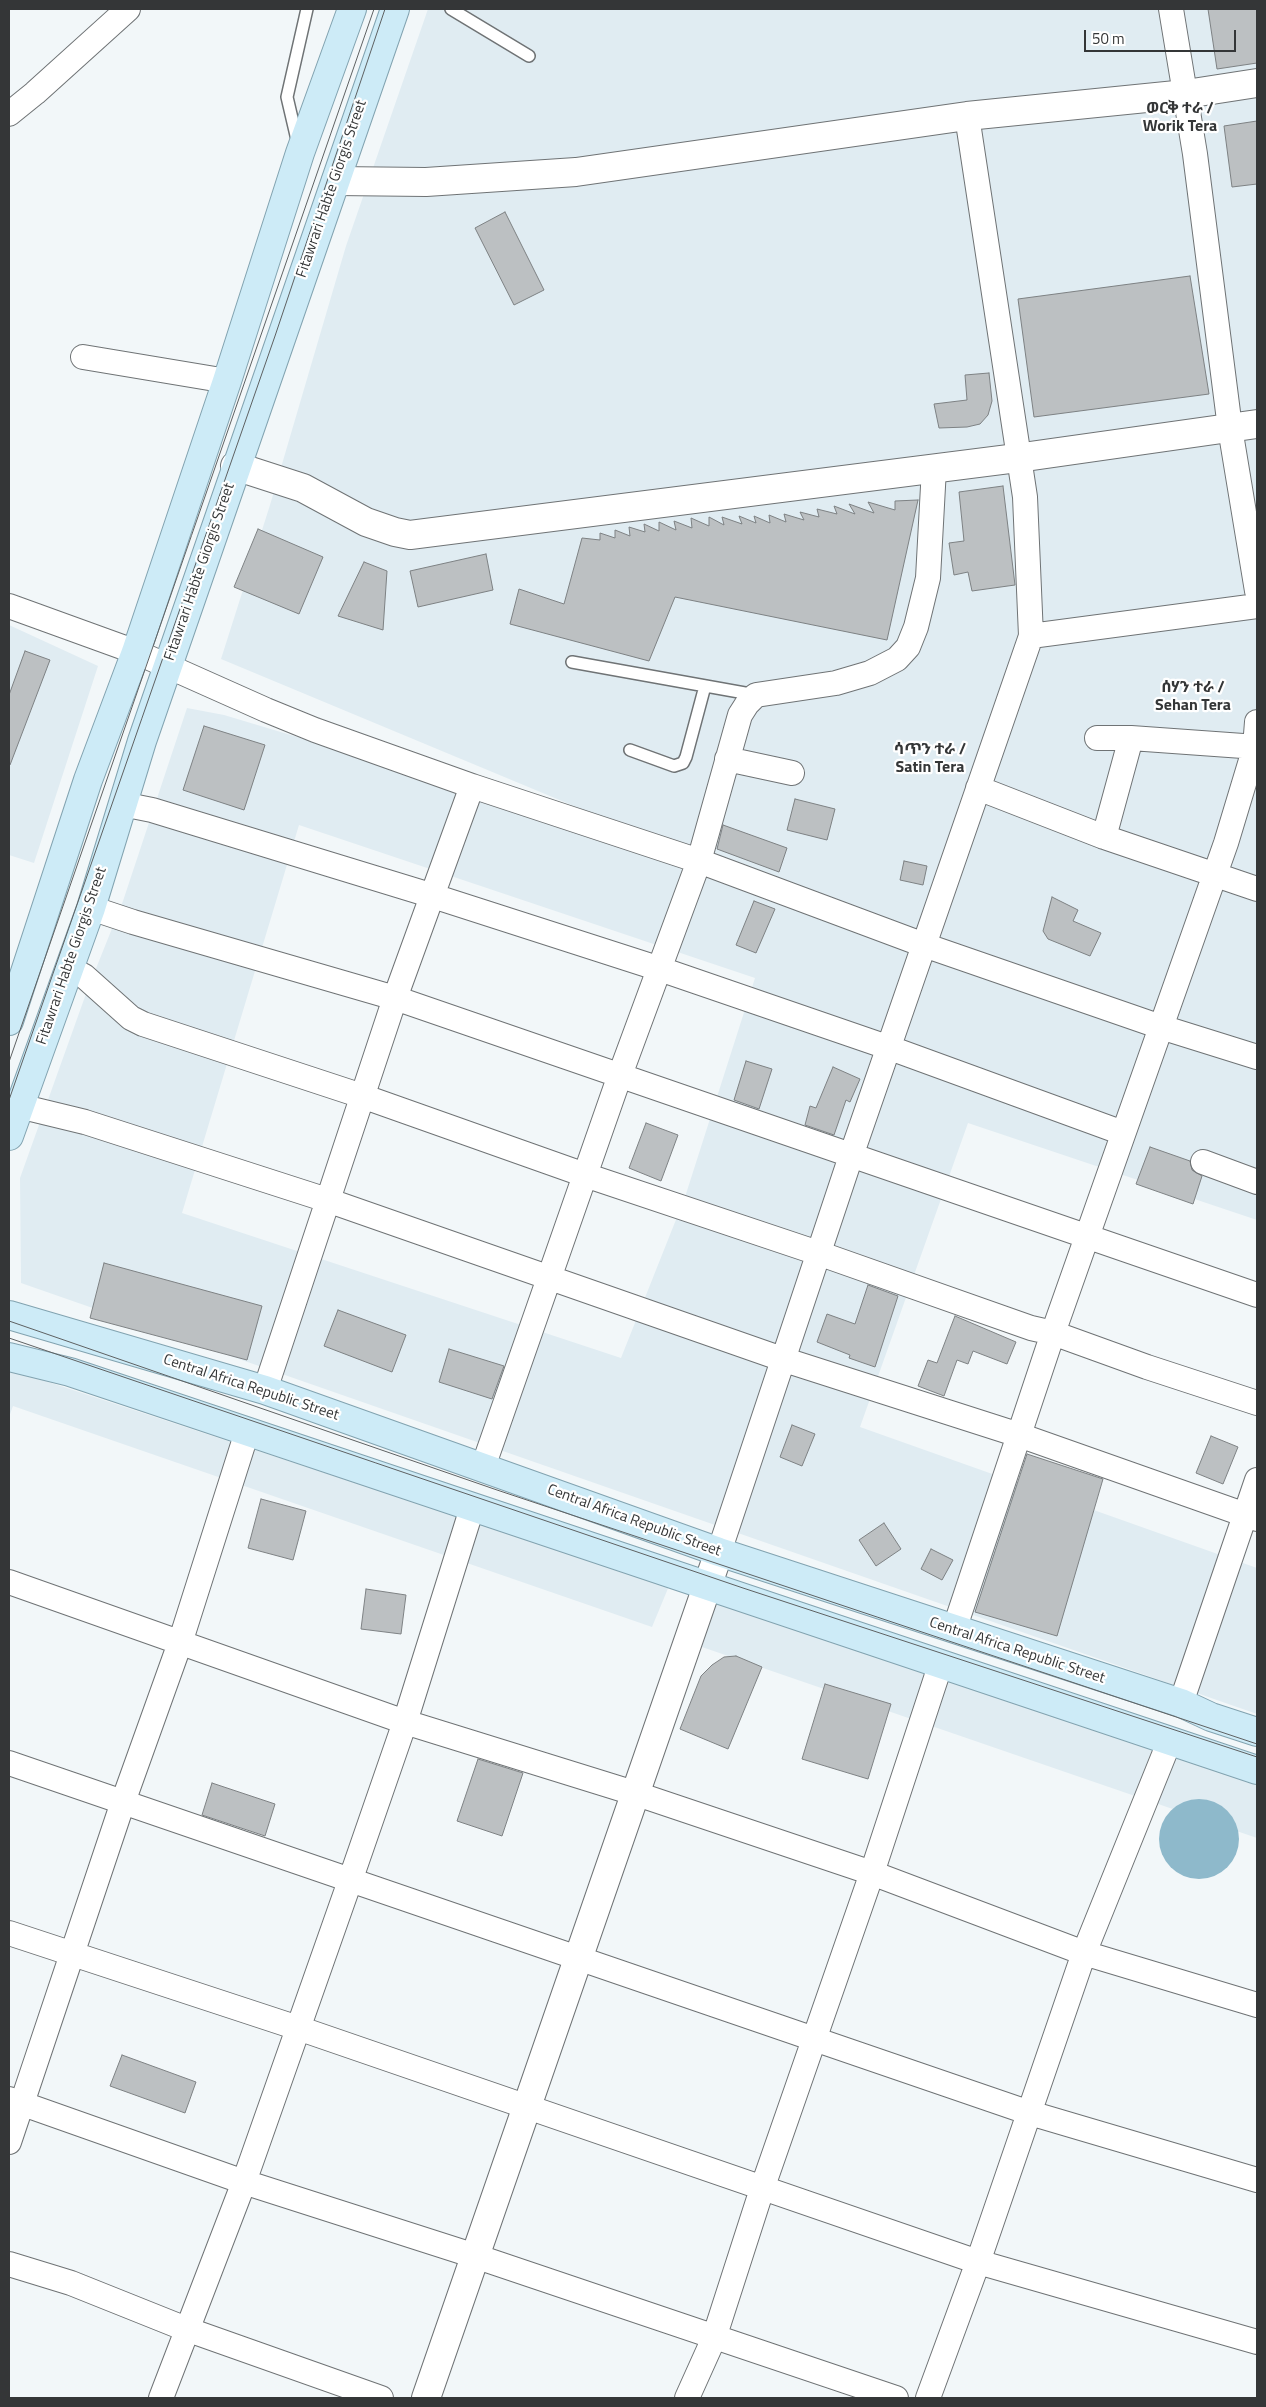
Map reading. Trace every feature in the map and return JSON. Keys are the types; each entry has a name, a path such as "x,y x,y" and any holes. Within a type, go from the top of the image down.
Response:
{"main road":[{"path":"9,1021 86,788 136,652 227,382 300,153 352,9"},
{"name":"Fitawrari Habte Giorgis Street","path":"9,1136 92,908 122,804 167,667 395,9"},
{"path":"9,1300 18,1317"},
{"name":"Central Africa Republic Street","path":"18,1317 266,1390 719,1552 1181,1704 1211,1717 1257,1732"},
{"path":"12,1360 70,1372 706,1586 941,1662 1257,1770"}],"street":[{"path":"9,114 128,9"},
{"path":"1171,9 1186,94 1230,428 1257,591"},
{"path":"336,181 426,182 576,172 968,116 1186,94 1257,83"},
{"path":"426,2398 526,2106 637,1794 706,1586 785,1360 818,1253 851,1156 890,1048 1031,636 1025,497 1017,458 968,116"},
{"path":"84,357 227,382"},
{"path":"236,466 303,488 366,522 394,532 410,535 1017,458 1257,424"},
{"path":"483,1468 620,1075 699,860 740,715 756,695 836,683 870,673 897,659 908,647 916,628 928,578 934,468"},
{"path":"9,606 136,652 315,730 472,786 699,860 924,945 1161,1027 1257,1057"},
{"path":"1031,636 1257,606"},
{"path":"954,1630 1086,1237 1215,876 1256,747 1257,722"},
{"path":"1097,738 1131,738 1256,747"},
{"path":"1104,837 1131,738"},
{"path":"728,759 792,773"},
{"path":"266,1390 327,1200 430,895 472,786"},
{"path":"978,788 1104,837 1257,889"},
{"path":"122,804 152,810 430,895 660,969 890,1048 1124,1133"},
{"path":"92,908 133,922 395,998 1086,1237 1257,1294"},
{"path":"69,968 84,976 131,1018 143,1024 362,1096 585,1175 818,1253 1031,1328 1053,1333 1147,1367 1257,1403"},
{"path":"19,1106 85,1122 327,1200 785,1360 1018,1435 1251,1518"},
{"path":"1203,1162 1257,1182"},
{"path":"9,2142 16,2102 72,1954 123,1802 180,1643 247,1432"},
{"path":"1181,1704 1251,1518 1257,1480"},
{"path":"161,2398 244,2182 350,1881 405,1722 472,1508"},
{"path":"9,1582 405,1722 637,1794 872,1873 1084,1953 1257,2005"},
{"path":"687,2398 714,2338 762,2189 872,1873 941,1662"},
{"path":"928,2398 978,2262 1084,1953 1170,1740"},
{"path":"9,1763 1030,2113 1257,2180"},
{"path":"9,1933 298,2028 978,2262 1257,2342"},
{"path":"16,2102 244,2182 475,2256 896,2398"},
{"path":"9,2264 71,2283 186,2329 381,2398"}],"lane":[{"path":"300,153 287,97 306,9"},
{"path":"451,9 529,56"},
{"path":"572,662 756,695"},
{"path":"630,750 674,766 682,763 686,757 705,686"}],"shaded area":[{"path":"428,9 1257,9 1257,1220 968,1123 860,1427 1257,1568 1257,1714 21,1283 20,1178 87,991 123,901 187,708 224,715 694,856 221,659 270,505 346,246","holes":["299,825 755,978 685,1197 621,1358 182,1213"]},
{"path":"9,625 98,666 34,863 9,855"},
{"path":"9,1369 669,1586 652,1627 13,1406 9,1417"},
{"path":"717,1596 1257,1777 1257,1838 702,1647"}],"water":[{"path":"1199,1799 1214,1802 1227,1811 1236,1824 1239,1839 1236,1854 1227,1867 1214,1876 1199,1879 1184,1876 1171,1867 1162,1854 1159,1839 1162,1824 1171,1811 1184,1802"}],"building":[{"path":"1208,9 1257,9 1257,63 1217,69"},
{"path":"1257,121 1257,184 1232,187 1224,126"},
{"path":"505,212 544,290 514,305 475,228"},
{"path":"1190,276 1209,394 1034,417 1018,299"},
{"path":"989,373 992,401 988,415 980,424 967,427 939,428 934,404 967,400 965,375"},
{"path":"1003,486 1015,585 972,591 968,572 954,575 949,543 964,541 959,492"},
{"path":"918,500 887,640 675,597 649,661 510,624 519,589 564,604 582,538 600,540 600,533 615,538 615,530 630,536 629,527 645,532 644,524 659,531 659,522 676,530 674,521 692,528 691,518 709,526 709,517 724,525 722,517 742,524 739,516 756,523 754,516 770,523 769,515 786,522 784,514 804,520 800,512 819,517 817,509 837,514 834,506 855,514 849,504 874,513 868,502 895,510 895,501"},
{"path":"258,529 323,557 299,614 234,587"},
{"path":"486,554 493,590 418,607 410,571"},
{"path":"364,562 387,571 383,630 338,616"},
{"path":"25,651 50,660 9,765 9,695"},
{"path":"204,726 265,745 244,810 183,790"},
{"path":"795,799 835,809 827,840 787,830"},
{"path":"723,825 787,848 779,872 717,849"},
{"path":"904,861 927,866 923,885 900,880"},
{"path":"1052,897 1078,910 1073,921 1101,933 1090,956 1048,939 1043,931"},
{"path":"754,901 775,909 756,953 736,945"},
{"path":"746,1061 772,1069 759,1109 734,1100"},
{"path":"833,1067 860,1079 850,1102 846,1100 834,1135 805,1125 810,1106 816,1108"},
{"path":"646,1123 678,1135 661,1181 629,1168"},
{"path":"1150,1147 1190,1161 1192,1170 1202,1176 1193,1204 1136,1184"},
{"path":"104,1263 262,1306 247,1360 90,1318"},
{"path":"868,1285 898,1296 875,1367 849,1358 850,1355 817,1342 827,1314 855,1324"},
{"path":"338,1310 406,1335 392,1372 324,1346"},
{"path":"955,1316 1016,1342 1007,1364 973,1351 968,1364 957,1360 944,1396 918,1386 928,1360 937,1363"},
{"path":"449,1349 504,1366 492,1399 439,1382"},
{"path":"792,1425 815,1434 802,1466 780,1457"},
{"path":"1211,1436 1238,1447 1223,1484 1196,1473"},
{"path":"1027,1454 1103,1479 1057,1636 975,1612"},
{"path":"261,1499 306,1511 293,1560 248,1548"},
{"path":"884,1523 901,1549 876,1566 859,1540"},
{"path":"931,1549 953,1560 942,1580 921,1569"},
{"path":"366,1589 406,1595 401,1634 361,1629"},
{"path":"736,1656 762,1667 728,1749 680,1729 701,1676 724,1657"},
{"path":"825,1684 891,1704 868,1779 802,1759"},
{"path":"478,1759 523,1773 502,1836 457,1821"},
{"path":"212,1783 275,1804 265,1836 202,1815"},
{"path":"122,2055 196,2082 185,2113 110,2086"}],"tram line":[{"path":"9,1062 374,9"},
{"path":"9,1100 275,336 385,9"},
{"path":"9,1321 497,1490 1257,1744"},
{"path":"9,1338 743,1588 1257,1757"}],"district":[{"name":"ወርቅ ተራ / Worik Tera","path":"1180,118"},
{"name":"ሰሃን ተራ / Sehan Tera","path":"1193,697"},
{"name":"ሳጥን ተራ / Satin Tera","path":"930,759"}]}
